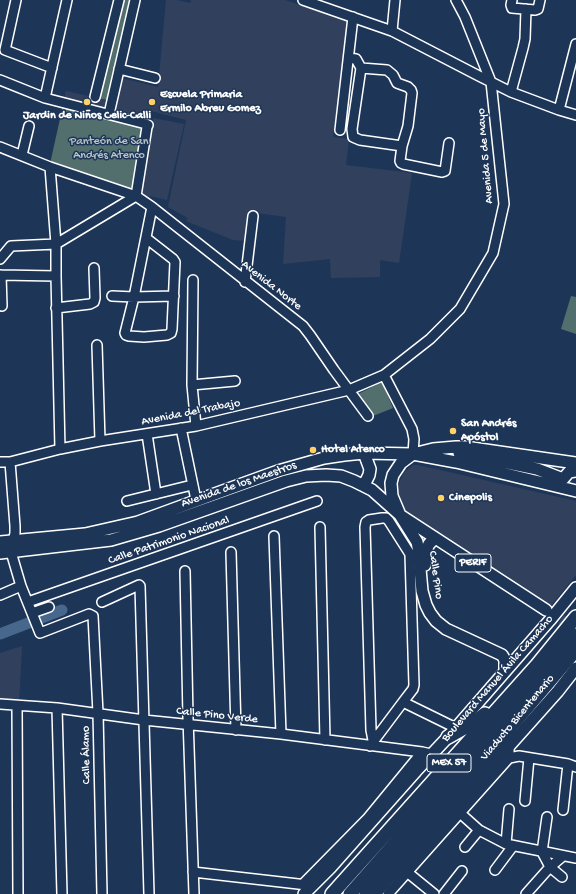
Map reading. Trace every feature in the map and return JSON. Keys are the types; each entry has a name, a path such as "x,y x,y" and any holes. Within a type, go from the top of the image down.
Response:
{"highway":[{"name":"Boulevard Manuel Ávila Camacho","path":"332,894 537,665 576,616"},
{"name":"MEX 57","path":"350,894 525,696 576,635"},
{"name":"Viaducto Bicentenario","path":"366,894 423,830 576,650"},
{"path":"452,733 476,721 525,673 537,665"}],"main road":[{"name":"Avenida de los Maestros","path":"413,454 433,449 465,447 576,463"},
{"path":"433,449 537,469 563,480"},
{"name":"Avenida de los Maestros","path":"0,542 85,534 112,529 138,522 278,471 324,458 364,453 413,454 456,462 573,490"},
{"path":"362,485 369,475 370,469 364,453"},
{"path":"400,516 392,496 391,483 396,469 413,454"},
{"path":"550,460 563,480 573,490"},
{"path":"563,480 569,472 576,471"},
{"name":"Avenida de los Maestros","path":"6,553 111,540 159,526 286,481 306,476 341,476 362,485 379,496 400,516 546,610"},
{"name":"Calle Pino","path":"400,516 417,542 422,591 426,605 436,622 446,629 502,655 505,660 505,670"},
{"name":"Calle Pino","path":"435,538 426,550 425,566 430,597 438,616 451,625 501,649 508,651 526,647"},
{"name":"Boulevard Manuel Ávila Camacho","path":"306,888 330,868 427,753 452,733 576,588"},
{"path":"375,894 426,845 576,668"},
{"path":"558,691 576,680"}],"street":[{"path":"16,0 4,31 5,47 7,51 52,68"},
{"path":"45,98 67,0"},
{"path":"95,97 119,0"},
{"path":"109,114 135,0"},
{"path":"304,0 392,30 511,92 576,115"},
{"path":"331,9 333,0"},
{"path":"392,30 396,0"},
{"name":"Avenida 5 de Mayo","path":"384,375 430,339 460,309 493,253 504,204 491,82 465,17 456,0"},
{"path":"512,0 512,8 537,10 540,0"},
{"path":"511,92 525,39 526,9"},
{"path":"340,130 353,17"},
{"path":"559,110 576,44"},
{"path":"349,58 356,59 361,68 352,129 353,137 360,140 402,146"},
{"path":"361,68 387,70 393,75 397,83 408,87 411,90 412,93 408,126 402,146 400,161 403,164 442,172 445,171 449,143"},
{"path":"119,69 155,78"},
{"path":"0,80 45,98 148,125 136,196 56,244 11,246 0,259"},
{"path":"22,155 29,126"},
{"name":"Avenida Norte","path":"0,147 50,167 136,196 152,207 245,282 303,326 368,416"},
{"path":"50,167 56,244 54,276 60,449"},
{"path":"146,238 174,261 172,329 171,333 167,335 144,337 129,336 125,333 134,297 152,207"},
{"path":"245,282 253,216"},
{"path":"56,308 90,304 94,302 94,268"},
{"path":"2,306 1,275 54,276"},
{"path":"193,280 192,385 196,426"},
{"path":"112,296 174,296"},
{"path":"97,346 100,441"},
{"path":"384,375 412,429 414,439 413,454"},
{"name":"Avenida del Trabajo","path":"0,462 10,462 60,449 100,441 196,426 349,390 384,375"},
{"path":"192,385 235,382"},
{"path":"181,428 196,500"},
{"path":"147,434 156,494"},
{"path":"10,462 15,526 14,541 6,553 36,622 49,607"},
{"path":"127,501 192,485"},
{"name":"Calle Patrimonio Nacional","path":"28,602 318,501"},
{"path":"386,518 410,554 414,685 413,689 372,743 365,548 366,522 386,518"},
{"path":"320,527 325,740"},
{"path":"274,536 280,734"},
{"path":"231,552 236,730"},
{"path":"186,571 194,894"},
{"path":"102,602 139,585 140,586 149,894"},
{"path":"0,595 21,586"},
{"name":"Calle Álamo","path":"36,622 89,614 93,616 98,713 102,894"},
{"path":"403,702 452,733"},
{"name":"Calle Pino Verde","path":"0,704 57,708 144,720 325,740 372,743 427,753"},
{"path":"17,706 18,894"},
{"path":"57,708 62,894"},
{"path":"512,743 519,756"},
{"path":"388,894 407,872 426,845 460,813 509,758 512,743"},
{"path":"509,758 519,756 529,760"},
{"path":"509,758 571,766 563,810"},
{"path":"525,802 529,760"},
{"path":"495,870 510,845 509,809"},
{"path":"460,813 478,830 510,845 576,858"},
{"path":"547,817 542,852 550,867 562,877"},
{"path":"465,847 478,830"},
{"path":"526,894 550,867 563,856"},
{"path":"444,894 462,871"},
{"path":"193,872 306,888"},
{"path":"407,872 434,894"}],"shaded area":[{"path":"166,0 177,0 190,3 191,0 285,0 348,21 333,137 349,139 346,165 412,173 399,263 380,260 380,277 331,278 330,259 283,264 286,217 250,212 245,241 233,240 186,221 188,218 168,207 186,120 151,111 149,120 113,110 121,78 158,87"},
{"name":"Jardin de Niños Celic-Calli","path":"66,91 111,101 109,114 63,102"},
{"path":"153,118 184,124 167,200 150,196 149,200 138,197"},
{"path":"413,465 576,501 576,575 549,608 405,512 398,497 399,484 404,472"},
{"path":"22,646 19,704 0,701 0,653"}],"green space":[{"path":"119,0 135,0 111,101 95,97"},
{"name":"Panteón de San Andrés Atenco","path":"63,105 146,126 134,190 50,164"},
{"path":"571,296 576,297 576,334 561,329"},
{"path":"382,382 393,408 373,416 358,394"}],"waterway":[{"path":"0,634 62,610"}],"tunnel":[{"path":"547,611 576,629"}],"place":[{"name":"Jardin de Niños Celic-Calli","path":"87,102"},
{"name":"Escuela Primaria Ermilo Abreu Gomez","path":"152,102"},
{"name":"San Andrés Apóstol","path":"453,431"},
{"name":"Hotel Atenco","path":"313,450"},
{"name":"Cinepolis","path":"441,498"}]}
